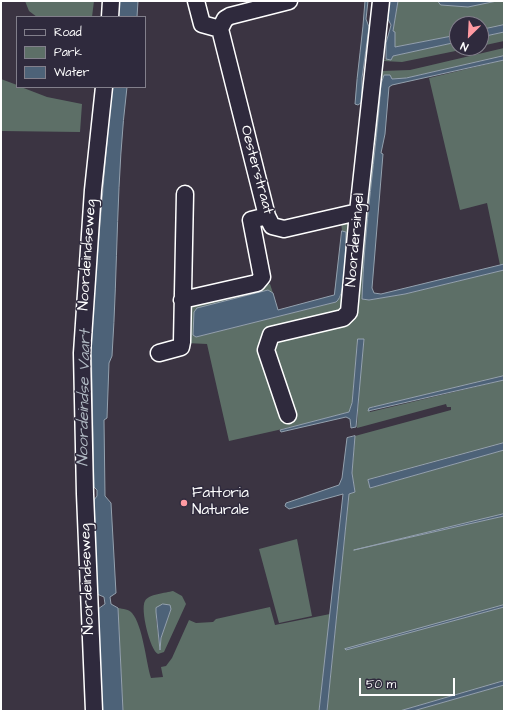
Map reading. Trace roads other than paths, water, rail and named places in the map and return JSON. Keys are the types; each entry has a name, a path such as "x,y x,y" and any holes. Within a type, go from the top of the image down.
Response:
{"street":[{"path":"110,16 111,1"},
{"path":"196,1 202,24 220,29 225,19 240,7 289,1"},
{"name":"Noordersingel","path":"288,415 266,350 271,335 343,318 349,312 358,212 381,1"},
{"name":"Oesterstraat","path":"220,29 267,216 272,226 284,229 358,212"},
{"name":"Noordeindseweg","path":"94,711 85,494 82,353 93,190 104,88"},
{"path":"159,353 181,347 185,194"},
{"path":"182,300 257,283 262,277 252,220 267,216"}],"water":[{"path":"120,1 138,1 137,16 119,16"},
{"path":"365,1 368,1 366,19 369,27 362,78 362,102 358,105 355,104"},
{"path":"390,1 398,1 393,31 395,32 395,47 449,37 449,44 393,56 391,60 386,59 386,43 391,25 388,19"},
{"path":"438,1 497,1 468,7 441,5"},
{"path":"504,25 504,32 489,35 489,28"},
{"path":"504,56 504,60 392,85 389,87 385,134 381,153 383,154 372,288 374,293 381,294 504,264 504,270 405,294 369,300 362,299 363,272 381,84 384,75 390,75 392,79 406,78"},
{"path":"112,88 127,88 123,120 119,188 112,356 109,363 107,418 104,420 105,496 111,503 116,593 110,597 111,604 118,608 123,711 102,711 98,609 105,604 104,597 97,594 94,500 97,496 97,490 94,487 91,331"},
{"path":"342,231 346,232 345,270 342,290 340,297 336,302 196,337 193,335 194,312 197,308 268,290 273,293 278,310 334,295"},
{"path":"358,339 364,339 356,427 351,428 350,419 346,417 281,432 280,430 349,412 352,403"},
{"path":"504,376 504,380 368,411 369,408"},
{"path":"355,436 352,473 355,492 349,494 327,711 319,711 343,494 289,509 285,506 286,503 339,485 342,478 347,438"},
{"path":"504,443 504,450 370,488 368,480"},
{"path":"504,514 504,516 354,550"},
{"path":"163,604 170,605 171,609 161,638 160,650 156,608"},
{"path":"504,605 504,607 346,650 345,649"},
{"path":"504,681 504,685 413,711 400,711"}],"place":[{"name":"Fattoria Naturale","path":"184,503"}],"water label":[{"name":"Noordeindse Vaart","path":"85,398"}]}
